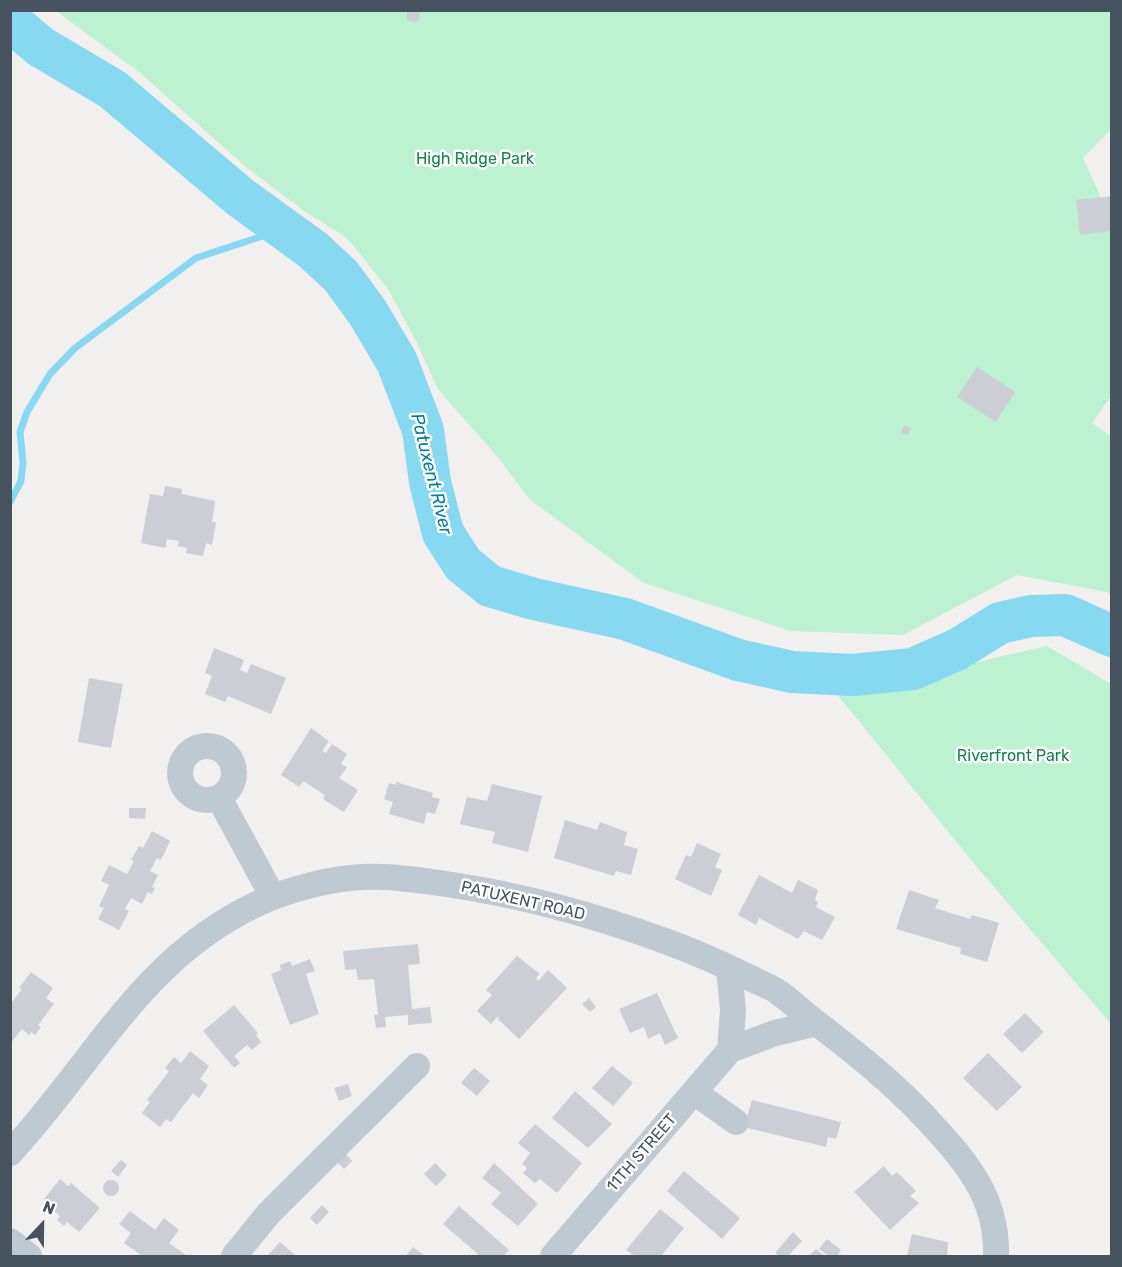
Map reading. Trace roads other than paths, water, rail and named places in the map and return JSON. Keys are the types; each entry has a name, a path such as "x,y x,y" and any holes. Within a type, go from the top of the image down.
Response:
{"street":[{"path":"219,798 273,897"},
{"name":"PATUXENT ROAD","path":"10,1153 105,1033 164,968 194,942 229,919 273,897 330,880 383,877 495,891 564,908 641,932 708,957 774,990 864,1059 912,1103 953,1147 971,1169 983,1190 997,1239 996,1257"},
{"path":"729,968 733,1010 730,1050"},
{"name":"11TH STREET","path":"553,1257 730,1050 775,1033 817,1023"},
{"path":"234,1257 269,1213 417,1065"},
{"path":"694,1092 736,1122"},
{"path":"10,1241 29,1257"}],"waterway":[{"name":"Patuxent River","path":"10,21 41,47 112,89 240,197 313,250 341,276 368,313 397,362 423,430 430,482 443,533 463,564 490,586 534,599 625,619 738,660 792,672 853,675 913,669 958,649 1000,623 1031,616 1065,615 1112,636"},
{"path":"10,502 21,481 23,462 20,432 27,412 50,374 75,348 196,258 284,229"}],"park label":[{"name":"High Ridge Park","path":"475,159"},
{"name":"Riverfront Park","path":"1013,756"}]}
